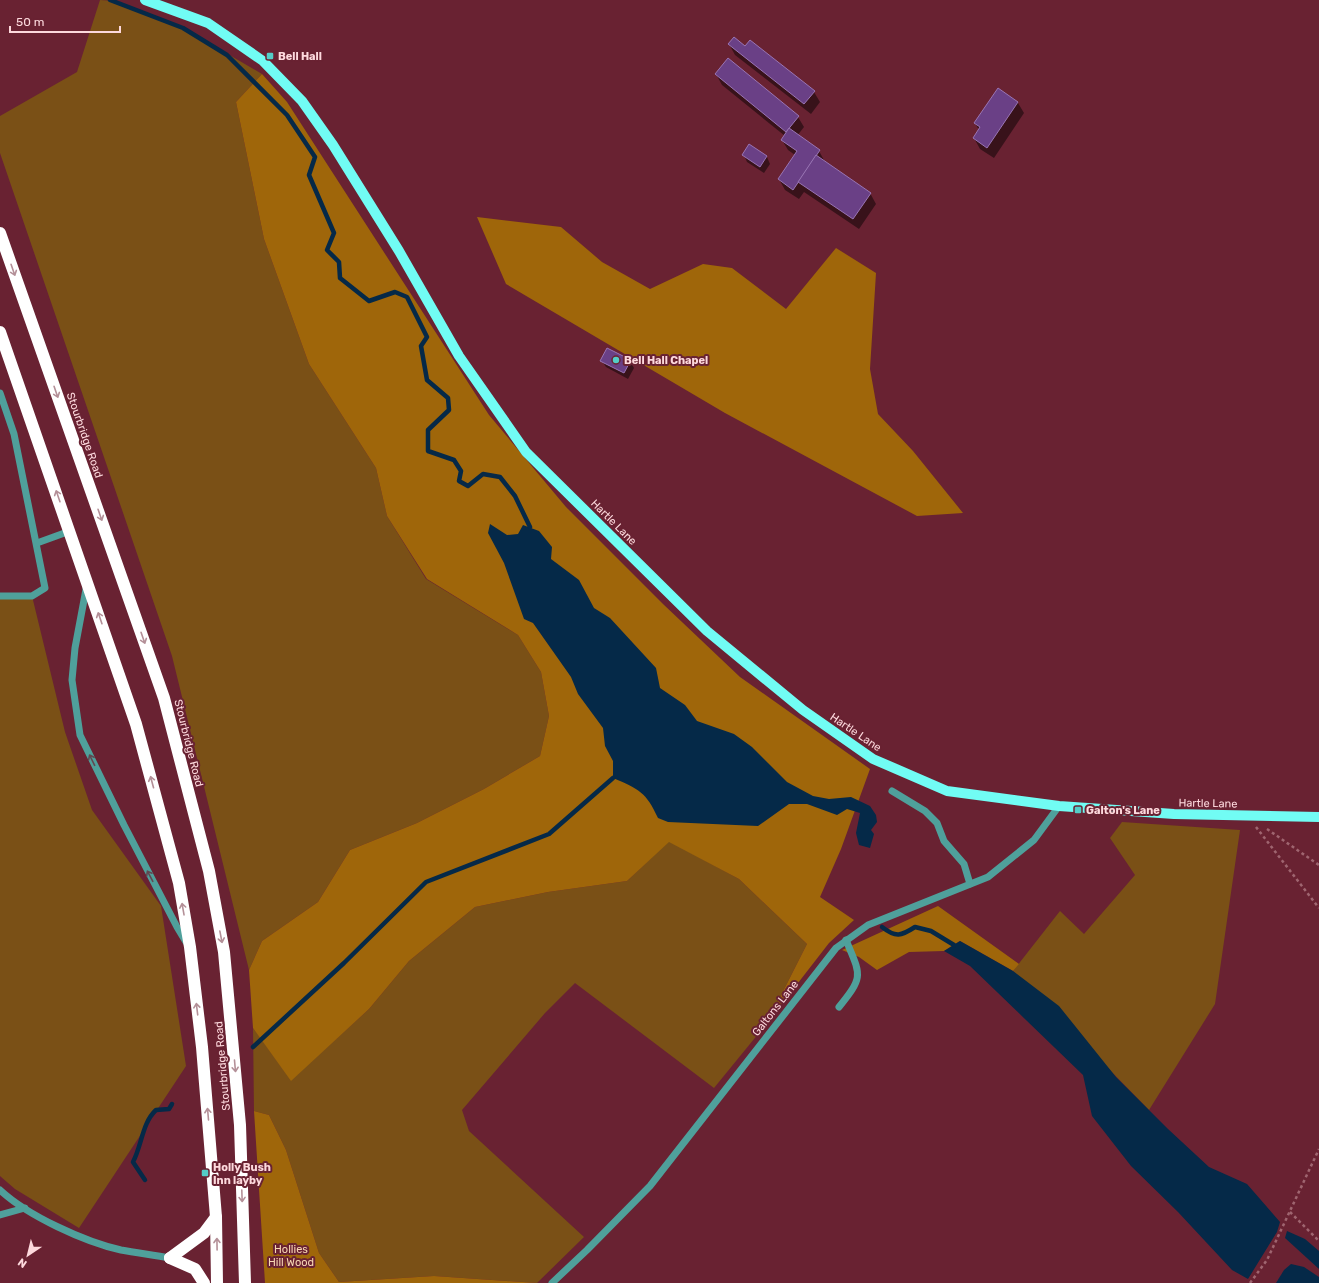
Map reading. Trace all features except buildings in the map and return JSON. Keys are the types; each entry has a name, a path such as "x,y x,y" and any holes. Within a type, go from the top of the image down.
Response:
{"highway":[{"name":"Stourbridge Road","path":"0,233 164,698 209,871 224,952 240,1125 245,1283"},
{"name":"Stourbridge Road","path":"0,332 88,581 136,724 178,883 190,947 202,1047 216,1217 218,1283"},
{"path":"170,1258 190,1245 204,1233 216,1217"},
{"path":"170,1258 195,1269 203,1279 204,1283"}],"main road":[{"name":"Hartle Lane","path":"145,0 208,23 263,61 302,101 337,151 399,252 459,356 526,452 707,632 803,710 873,759 947,791 1059,806 1174,814 1319,817"}],"street":[{"path":"0,393 14,434 45,588 32,596 0,596"},
{"path":"37,543 70,531"},
{"path":"88,581 78,628 72,680 80,734 131,839 177,927 190,947"},
{"path":"892,791 925,812 937,824 944,841 964,864 970,884"},
{"name":"Galtons Lane","path":"552,1283 650,1186 836,948 868,925 988,877 1034,840 1059,806"},
{"path":"839,1007 854,988 858,979 856,965 846,940"},
{"path":"0,1190 25,1208 70,1232 120,1250 170,1258"},
{"path":"0,1214 25,1208"}],"path":[{"path":"1248,816 1319,865"},
{"path":"1248,816 1319,908"},
{"path":"1250,1283 1267,1260 1319,1149"},
{"path":"1290,1212 1319,1241"}],"shaded area":[{"path":"100,0 115,1 183,28 262,74 236,102 264,239 309,364 376,468 387,516 426,579 518,635 541,672 549,716 540,756 484,789 417,823 350,850 318,902 262,941 249,970 172,656 0,153 0,116 77,72"},
{"path":"0,596 32,596 65,732 92,810 161,906 186,1066 79,1228 15,1189 0,1176"},
{"path":"1122,822 1240,830 1215,1004 1149,1110 1013,971 1060,911 1084,934 1135,875 1110,838"},
{"path":"669,841 739,879 807,944 767,1023 714,1088 575,983 545,1013 462,1110 469,1131 584,1237 537,1283 434,1276 339,1282 319,1253 286,1150 269,1115 254,1111 253,1028 291,1080 369,1009 409,961 475,907 548,892 627,881"}],"green space":[{"path":"262,74 287,102 489,415 566,507 663,604 740,677 870,769 841,849 820,897 854,920 829,943 767,1023 807,944 739,879 669,842 627,881 548,892 475,907 409,961 369,1009 291,1081 253,1028 249,970 262,941 318,902 350,850 417,823 484,789 540,756 549,716 541,672 518,635 427,579 387,516 376,468 309,364 264,239 236,102"},
{"path":"477,217 561,227 602,262 650,289 703,264 732,268 786,309 836,248 876,273 870,369 878,414 913,451 963,513 917,516 725,413 506,284"},
{"path":"938,906 1019,964 1013,971 960,941 944,951 909,952 877,970 859,957 842,950"},
{"name":"Hollies Hill Wood","path":"254,1111 269,1115 286,1150 319,1253 339,1282 434,1276 537,1283 265,1283"}],"water":[{"path":"490,524 507,535 518,534 523,525 539,531 552,547 551,559 579,580 594,608 610,618 656,668 660,688 685,705 697,721 734,734 752,747 787,782 813,796 829,799 851,797 870,806 876,815 877,822 871,830 874,834 870,848 859,845 856,833 860,813 847,809 837,815 807,804 789,804 758,826 668,822 658,818 650,802 641,792 613,778 613,761 605,746 603,728 578,694 571,677 533,623 524,619 504,563 488,533"},
{"path":"960,941 1013,971 1059,1006 1116,1077 1168,1129 1209,1167 1247,1184 1280,1222 1277,1232 1248,1279 1232,1270 1178,1212 1131,1166 1092,1116 1083,1075 970,966 944,951"},
{"path":"1287,1231 1305,1239 1319,1251 1319,1269 1285,1238"},
{"path":"1291,1264 1304,1267 1319,1277 1319,1283 1276,1283 1284,1270"}],"waterway":[{"path":"110,0 183,28 227,55 287,115 315,157 309,175 334,233 327,250 339,262 340,278 369,301 395,292 407,297 427,337 421,346 427,380 448,398 449,410 428,430 428,451 454,460 461,471 459,481 468,486 483,474 500,477 515,496 530,527"},
{"path":"253,1047 344,963 426,882 549,834 613,778"},
{"path":"882,927 895,934 902,934 915,927 931,931 954,945"},
{"path":"145,1180 133,1162 145,1128 151,1115 156,1110 169,1109 172,1104"}],"place":[{"name":"Bell Hall","path":"270,56"},
{"name":"Bell Hall Chapel","path":"616,360"},
{"name":"Galton's Lane","path":"1078,810"},
{"name":"Holly Bush Inn layby","path":"205,1173"}]}
